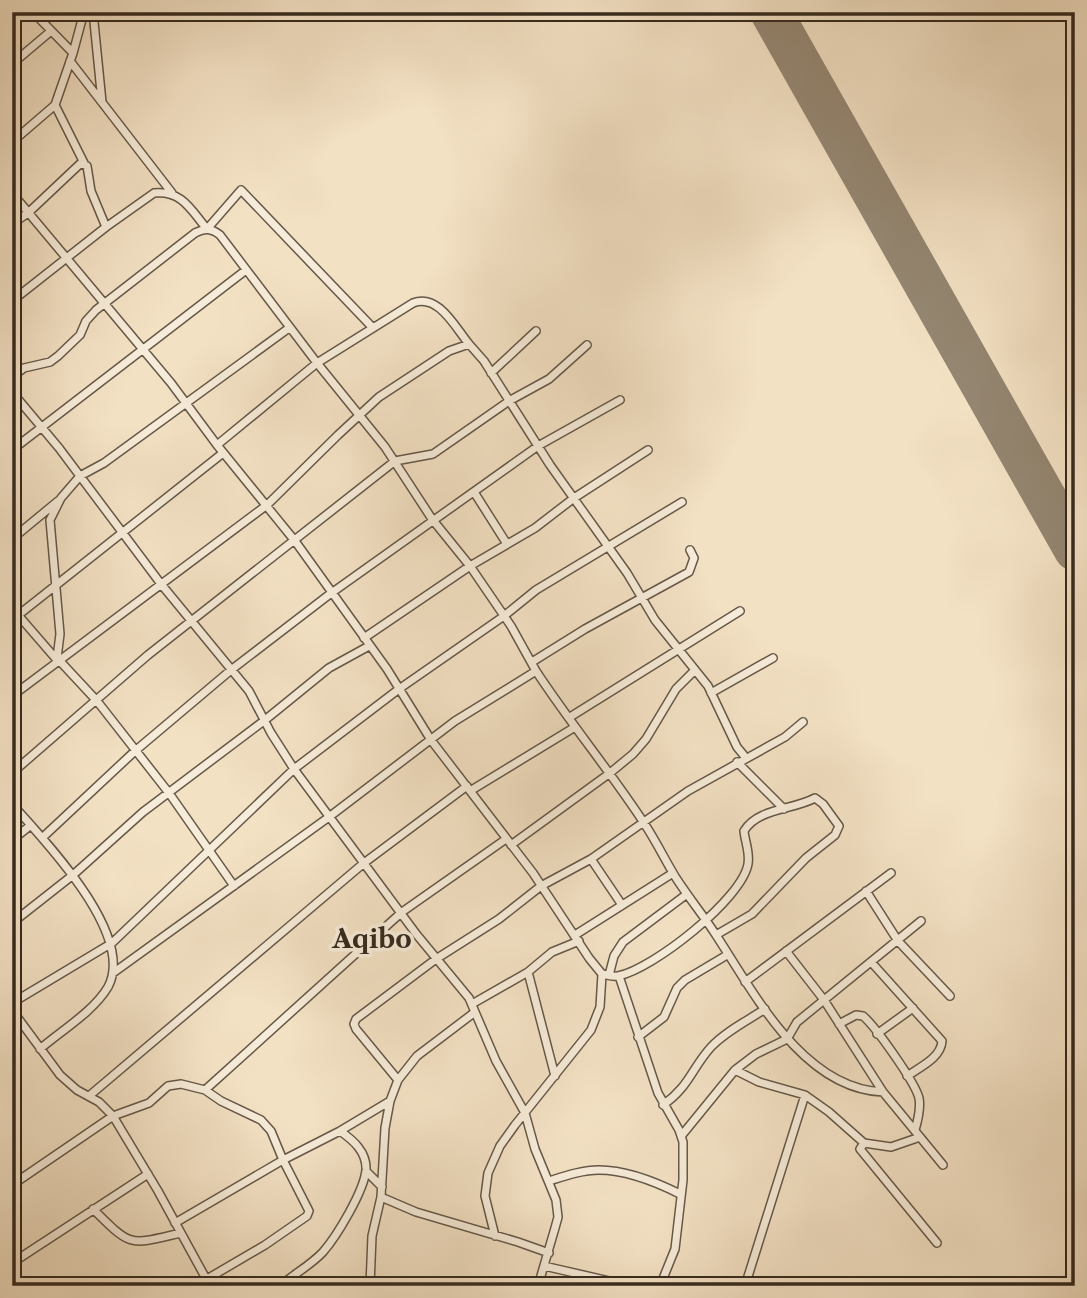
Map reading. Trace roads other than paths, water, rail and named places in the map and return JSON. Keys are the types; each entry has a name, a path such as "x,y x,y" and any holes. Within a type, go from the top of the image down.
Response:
{"street":[{"path":"33,12 72,57 102,103 172,193 180,198 207,229 220,235 289,328 395,461 432,519 470,566 505,616 536,671 644,822 673,873 716,935 744,982 788,1039 819,1069 839,1081 856,1089 883,1092"},
{"path":"12,142 55,105 84,12"},
{"path":"93,12 102,103"},
{"path":"12,64 51,31"},
{"path":"55,105 87,166 91,191 106,227"},
{"path":"12,225 80,163 84,163"},
{"path":"12,377 24,368 50,362 58,356 80,335 90,316 195,233 207,229 241,190 373,328"},
{"path":"12,193 106,304 295,541 399,689 431,740 541,886 589,958 605,974 619,976 652,961 723,905 744,876 749,850 744,831 754,820 802,805 815,798 819,799 836,823 838,831 806,858 752,914 716,935"},
{"path":"12,301 154,193 172,193"},
{"path":"12,450 246,270"},
{"path":"217,445 317,363 413,303 425,300 444,313 491,373 538,446 610,548 655,620 711,693 737,747 746,758"},
{"path":"12,539 61,498 80,476 104,463 289,328"},
{"path":"491,373 536,331"},
{"path":"12,696 267,505 379,397 430,363 469,344"},
{"path":"12,773 148,655 395,461 433,454 509,401 549,379 587,345"},
{"path":"12,392 80,476 161,584 249,691 294,769 436,959 465,991 496,1061 525,1113 535,1149 556,1200 558,1217 538,1286"},
{"path":"42,838 135,751 231,670 330,594 538,446 620,400"},
{"path":"364,638 470,566 535,528 574,498 648,450"},
{"path":"15,617 223,453"},
{"path":"474,492 507,544"},
{"path":"58,661 56,655 60,634 50,520 61,498"},
{"path":"12,1003 111,943 294,769 399,689 505,616 536,590 610,548 682,502"},
{"path":"532,662 585,629 689,572 694,558 690,550"},
{"path":"12,608 15,617 97,701 169,793 234,886"},
{"path":"570,717 740,611"},
{"path":"12,923 73,875 143,812 329,668 369,646"},
{"path":"711,693 773,658"},
{"path":"205,1090 402,912 610,773 646,739 676,689 695,670"},
{"path":"40,1049 99,1000 113,973 329,817 456,720 536,671"},
{"path":"398,1080 362,1038 354,1024 356,1019 436,959 499,919 541,886 591,859 677,798 785,737 803,722"},
{"path":"89,1096 364,863 469,789 575,727"},
{"path":"737,762 784,809"},
{"path":"12,804 73,875 103,924 111,943 113,973"},
{"path":"12,840 31,825"},
{"path":"591,859 622,905"},
{"path":"370,1286 372,1236 381,1197 385,1128 390,1101 398,1080 417,1056 474,1008 622,905 673,873"},
{"path":"744,982 891,873"},
{"path":"866,891 898,940 950,996"},
{"path":"495,1236 485,1196 488,1173 500,1146 594,1023 600,1007 605,974 622,942 687,894"},
{"path":"682,1135 735,1070 756,1054 788,1039 797,1022 873,963 921,921"},
{"path":"786,951 824,1000 883,1092 943,1166"},
{"path":"638,1037 664,1017 677,988 727,955"},
{"path":"873,963 942,1041 942,1048 937,1055 907,1076"},
{"path":"527,972 555,1076"},
{"path":"619,976 663,1105 682,1135 683,1180 675,1249 660,1286"},
{"path":"877,1034 913,1008"},
{"path":"663,1105 674,1098 691,1079 714,1044 765,1009"},
{"path":"12,1010 69,1084 113,1116 207,1282"},
{"path":"839,1024 850,1017 863,1016 916,1088 920,1101 917,1133"},
{"path":"735,1070 760,1082 805,1095 829,1112 863,1143 891,1147 917,1133"},
{"path":"12,1185 113,1116 149,1103 168,1086 175,1084 205,1090 261,1120 271,1132 308,1205 307,1216 207,1282 195,1286"},
{"path":"745,1286 805,1095"},
{"path":"175,1223 283,1160 340,1132 390,1101"},
{"path":"340,1132 358,1146 366,1171 382,1187"},
{"path":"863,1143 860,1149 862,1152 937,1243"},
{"path":"280,1286 312,1262 333,1239 354,1203 366,1171"},
{"path":"549,1181 583,1172 611,1171 680,1194"},
{"path":"12,1264 148,1174"},
{"path":"381,1197 416,1212 549,1253"},
{"path":"93,1209 117,1233 135,1242 181,1233"},
{"path":"544,1266 631,1286"}],"district":[{"name":"Aqibo","path":"372,939"}]}
